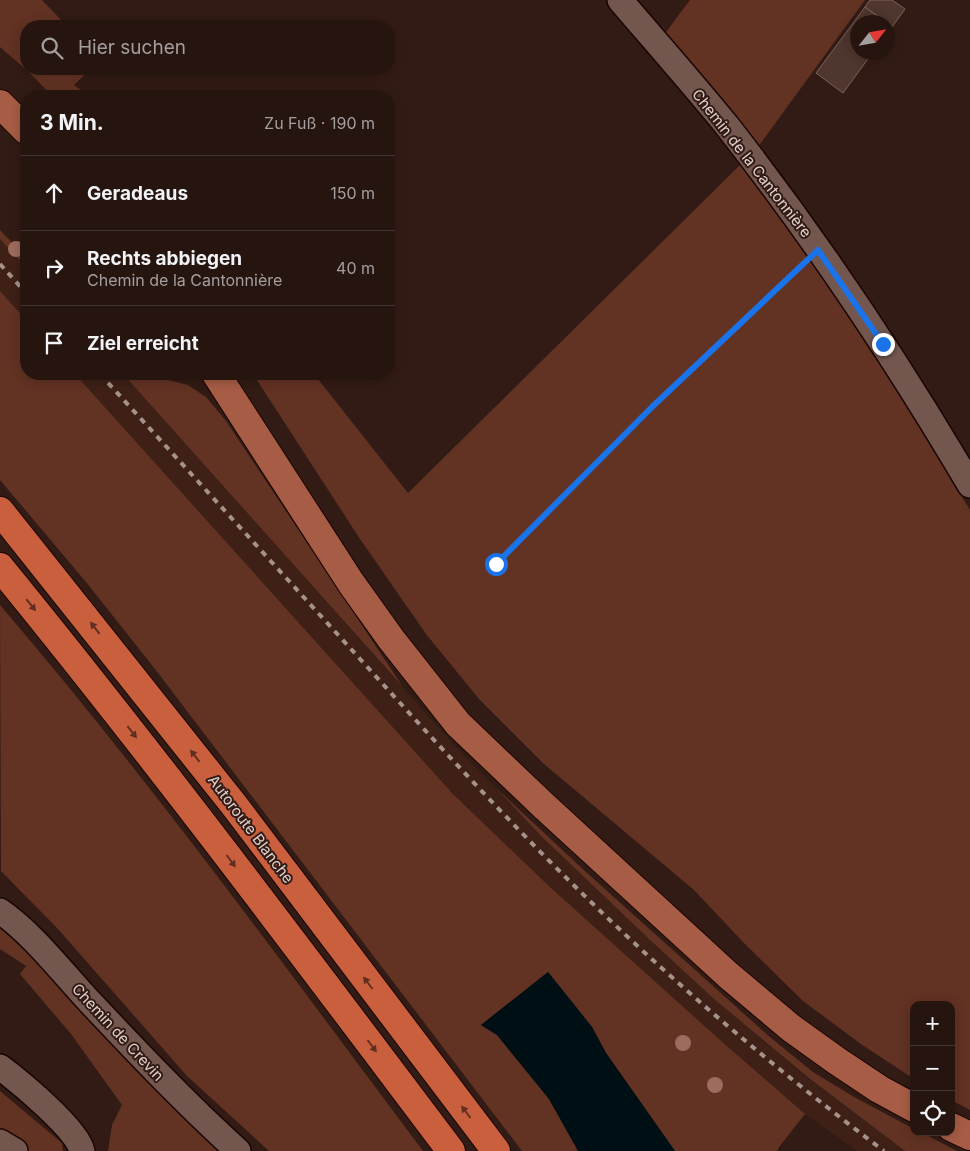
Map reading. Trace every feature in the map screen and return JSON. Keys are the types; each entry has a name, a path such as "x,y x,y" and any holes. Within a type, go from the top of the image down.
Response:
{"highway":[{"name":"Autoroute Blanche","path":"0,511 234,805 496,1151"},
{"path":"0,567 201,821 451,1151"}],"main road":[{"path":"0,104 20,124"},
{"path":"220,380 351,583 397,647 458,724 508,773 728,975 791,1028 879,1089 910,1106"},
{"path":"955,1129 970,1136"}],"street":[{"name":"Chemin de la Cantonnière","path":"620,0 727,126 818,250 883,344 970,485"},
{"name":"Chemin de Crevin","path":"0,911 45,953 180,1097 238,1151"},
{"path":"0,1067 63,1122 79,1142 82,1151"},
{"path":"0,1142 15,1151"}],"path":[{"path":"496,564 652,407 818,250"}],"shaded area":[{"path":"0,0 42,0 61,20 20,20 20,64 0,47"},
{"path":"690,0 865,0 854,15 850,15 850,21 755,151 663,36"},
{"path":"32,75 85,75 74,85 81,90 46,90"},
{"path":"742,163 823,270 970,510 970,1110 955,1102 955,1001 910,1001 910,1076 861,1044 803,1001 694,890 544,764 479,699 426,634 358,536 257,380 319,380 408,493"},
{"path":"0,230 20,251 20,261 0,239"},
{"path":"0,239 20,261 20,313 0,291"},
{"path":"0,291 20,313 20,380 80,380 453,794 550,887 805,1114 777,1151 675,1151 606,1053 592,1027 548,972 481,1025 497,1035 549,1099 579,1151 522,1151 155,669 86,582 0,480"},
{"path":"80,380 128,380 447,737 541,836 714,999 810,1080 905,1151 857,1151 805,1114 550,887 453,794"},
{"path":"128,380 168,380 188,385 206,397 226,421 403,687"},
{"path":"0,605 56,671 163,806 423,1151 269,1151 187,1076 58,929 1,871"},
{"path":"495,787 587,873 771,1038 813,1072 910,1127 910,1136 929,1136 957,1151 905,1151 810,1079 714,999 541,836"},
{"path":"0,927 29,952 225,1151 108,1151 112,1125 122,1105 71,1034 20,974 26,966 0,949"},
{"path":"548,972 592,1027 606,1053 675,1151 578,1151 549,1099 497,1035 481,1025"},
{"path":"0,1091 62,1143 63,1151 29,1151 0,1131"}],"building":[{"path":"870,0 892,0 905,9 895,23 895,15 876,15 865,7"},
{"path":"865,7 876,15 859,15"},
{"path":"850,27 850,60 867,60 843,93 816,73"}],"railway":[{"path":"0,264 20,286"},
{"path":"105,380 439,746 561,872 627,936 698,1000 771,1062 884,1151"}],"route":[{"path":"496,564 652,407 818,250 883,344"}]}
